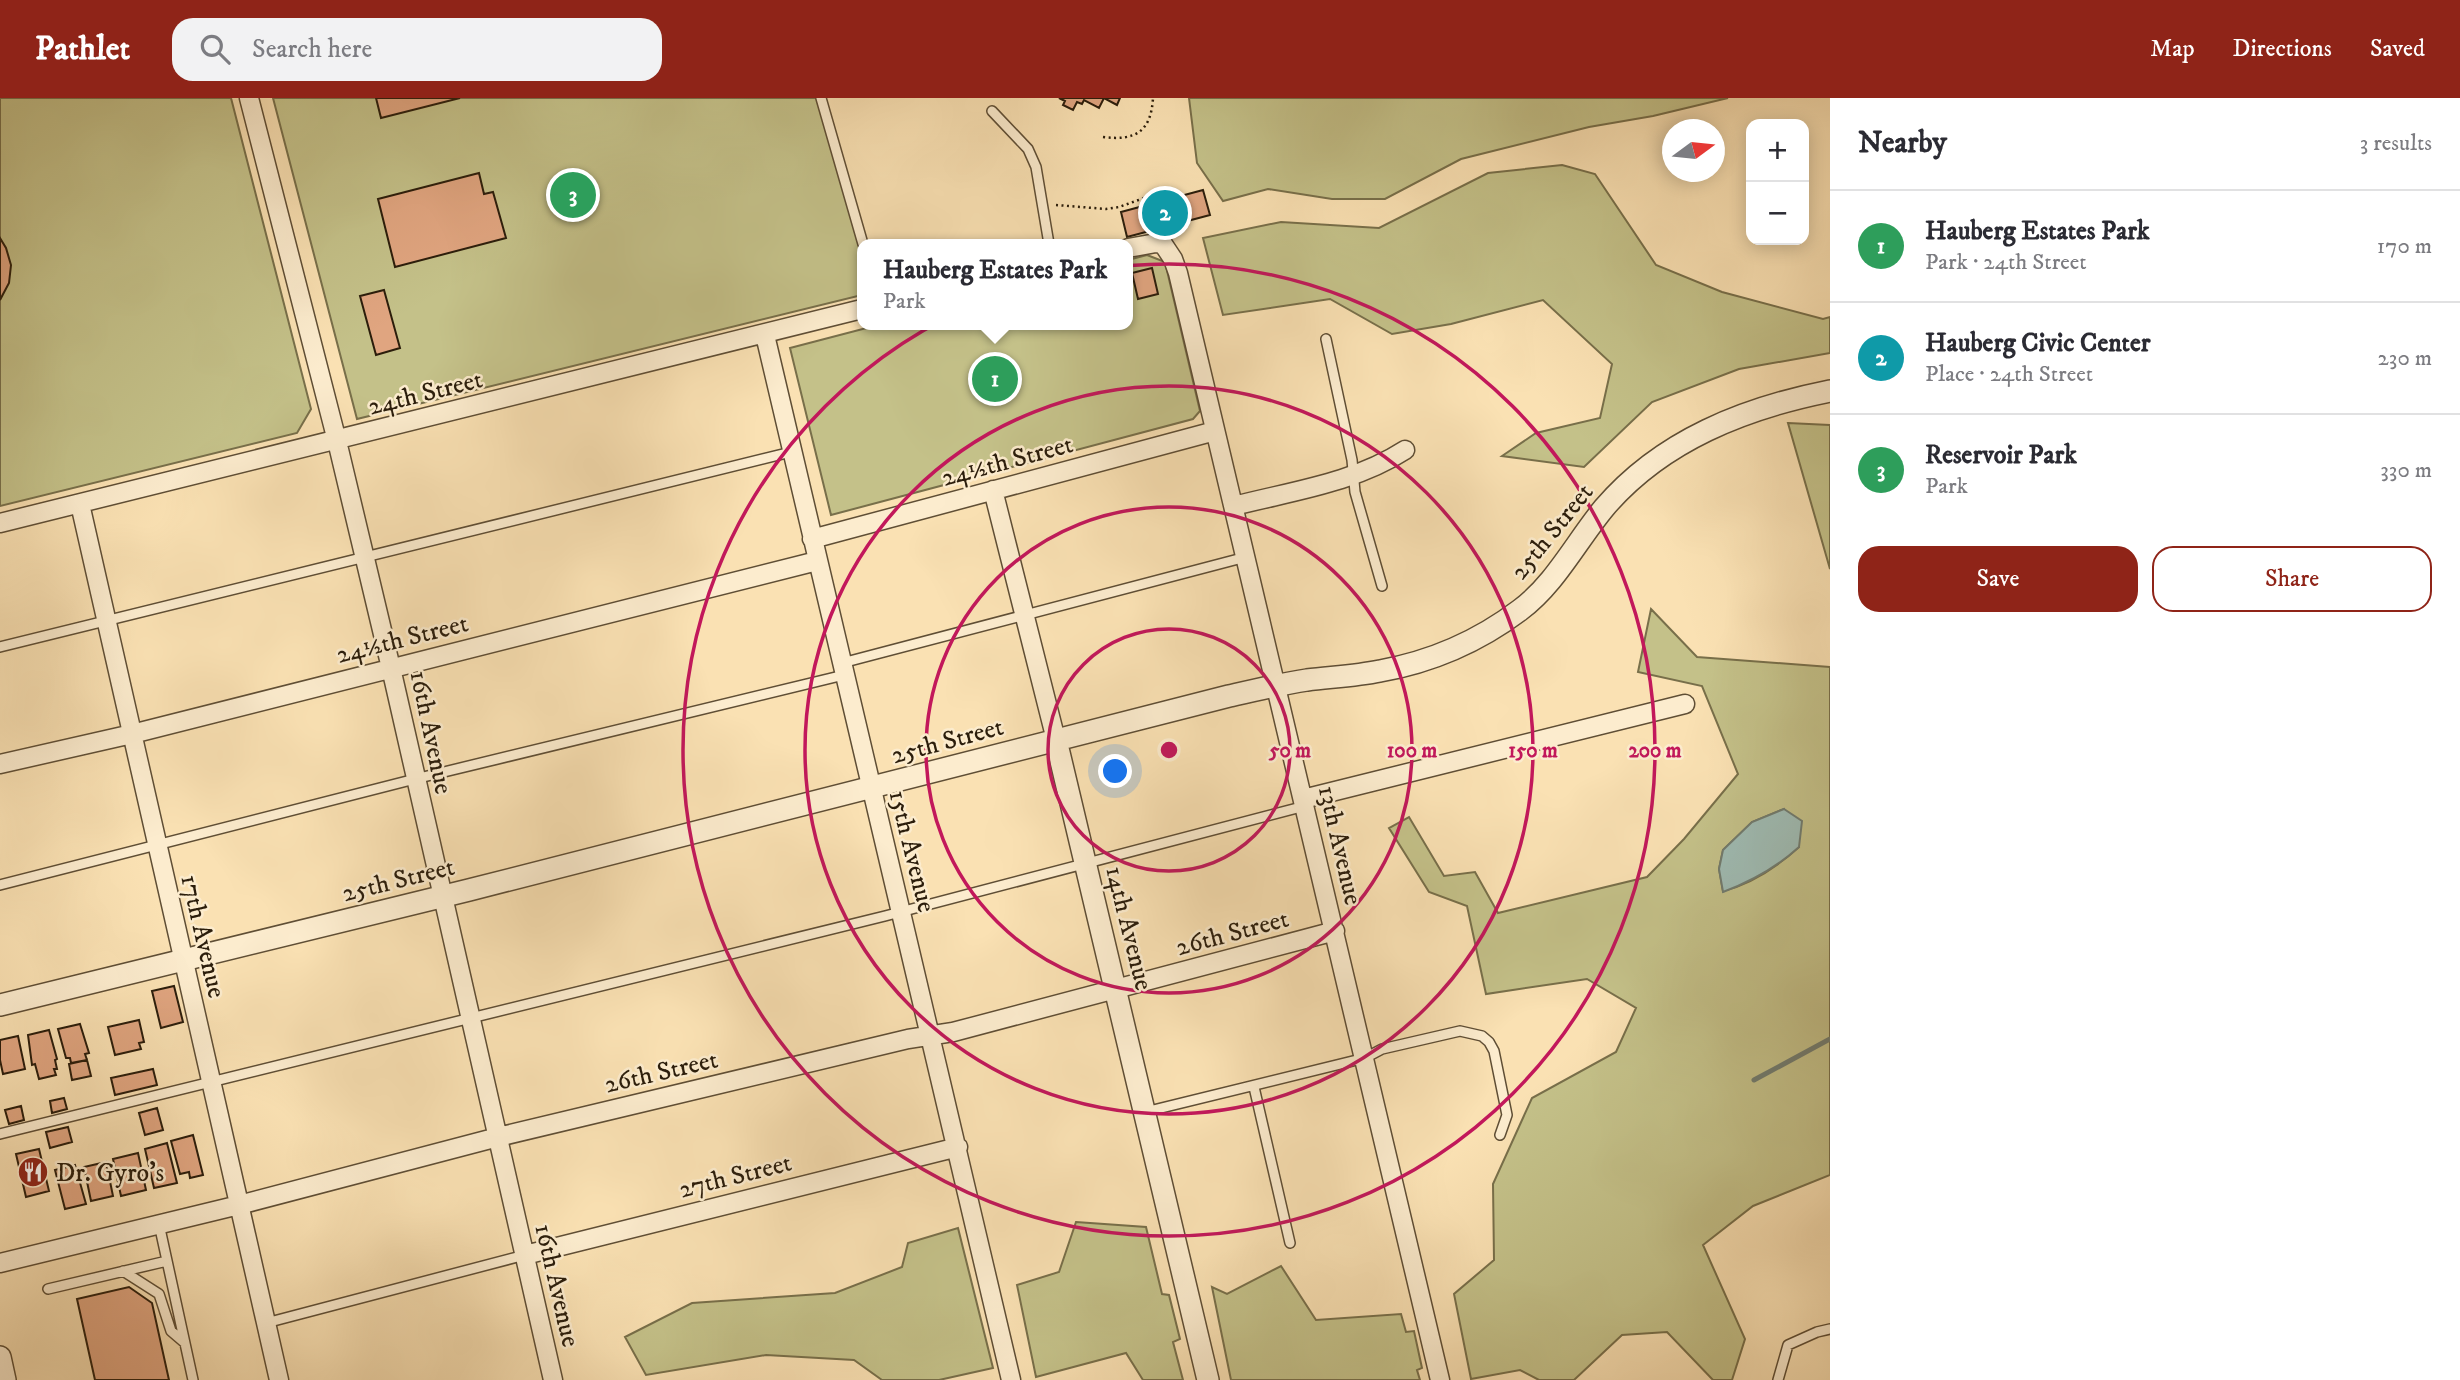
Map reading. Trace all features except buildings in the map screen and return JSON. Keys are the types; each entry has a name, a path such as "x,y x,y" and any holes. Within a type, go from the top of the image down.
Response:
{"street":[{"name":"16th Avenue","path":"249,98 365,558 553,1380"},
{"name":"13th Avenue","path":"1133,247 1163,244 1173,258 1178,273 1440,1380"},
{"name":"24th Street","path":"0,523 857,310"},
{"name":"15th Avenue","path":"765,335 1011,1380"},
{"name":"25th Street","path":"0,1005 871,789 1277,685 1383,671 1423,661 1449,652 1521,610 1547,584 1606,506 1634,478 1661,457 1689,439 1745,413 1830,391"},
{"name":"24½th Street","path":"812,539 1215,431"},
{"path":"1234,506 1353,476 1384,464 1405,450"},
{"name":"14th Avenue","path":"993,490 1056,740 1208,1380"},
{"name":"17th Avenue","path":"80,504 279,1380"},
{"name":"24½th Street","path":"0,764 132,734 817,561"},
{"path":"1304,803 1685,704"},
{"name":"26th Street","path":"0,1263 239,1205 498,1137 908,1039 953,1032 1335,931"},
{"name":"27th Street","path":"525,1255 958,1147"},
{"path":"0,1357 5,1380"}],"lane":[{"path":"821,98 862,239"},
{"path":"992,111 1028,149 1036,167 1048,239"},
{"path":"1326,339 1355,492 1382,586"},
{"path":"0,646 791,452"},
{"path":"0,884 843,669 1024,615 1246,557"},
{"path":"0,1134 901,912 1304,803"},
{"path":"1145,1112 1254,1087 1365,1058 1382,1049 1460,1031 1482,1036 1494,1051 1507,1115 1500,1135"},
{"path":"1254,1087 1290,1243"},
{"path":"159,1224 193,1380"},
{"path":"266,1323 525,1255"},
{"path":"48,1289 167,1261"},
{"path":"123,1271 159,1294 171,1331 185,1343"},
{"path":"1778,1380 1788,1345 1830,1329"}],"path":[{"path":"1103,137 1119,139 1132,136 1146,127 1152,113 1153,98"},
{"path":"1042,202 1062,206 1119,207 1172,188"}],"shaded area":[{"path":"0,98 231,98 311,409 297,433 0,506"},
{"path":"273,98 820,98 860,239 857,239 857,296 357,419"},
{"path":"1189,98 1728,98 1653,116 1589,127 1461,159 1385,199 1332,199 1268,189 1223,201 1197,163"},
{"path":"1562,165 1595,174 1656,265 1722,292 1823,319 1830,317 1830,353 1739,369 1652,402 1584,467 1502,456 1536,433 1600,418 1612,364 1543,300 1451,324 1392,334 1330,299 1223,315 1203,238 1281,222 1379,228 1488,173"},
{"path":"1147,255 1165,262 1200,411 1193,419 831,515 790,348 859,330 1133,330 1133,259"},
{"path":"1788,423 1830,425 1830,569"},
{"path":"1651,609 1697,657 1830,667 1830,1175 1753,1206 1703,1245 1745,1339 1732,1380 1713,1380 1667,1332 1622,1335 1574,1380 1539,1380 1520,1370 1471,1379 1454,1294 1494,1260 1493,1184 1532,1098 1616,1052 1636,1008 1587,979 1486,994 1467,906 1429,892 1389,828 1409,817 1444,876 1475,872 1498,913 1647,877 1684,839 1738,774 1702,686 1638,672","holes":["1784,809 1799,847 1764,874 1723,891 1719,869 1723,850 1752,822"]},
{"path":"1076,1222 1146,1227 1162,1294 1169,1295 1180,1339 1173,1342 1183,1380 1143,1380 1126,1353 1036,1377 1017,1285 1059,1272"},
{"path":"958,1228 993,1368 939,1380 882,1380 854,1360 766,1355 646,1375 625,1337 692,1303 835,1293 902,1267 908,1243"},
{"path":"1281,1266 1316,1320 1401,1314 1406,1332 1414,1331 1422,1368 1417,1370 1420,1380 1231,1380 1212,1287 1227,1294"}],"water":[{"path":"1784,809 1802,821 1799,847 1764,873 1723,892 1719,869 1723,850 1752,822"}],"waterway":[{"path":"1754,1080 1830,1039"}],"place":[{"name":"Reservoir Park","path":"573,195"},
{"name":"Hauberg Civic Center","path":"1165,213"},
{"name":"Hauberg Estates Park","path":"995,379"},
{"name":"Dr. Gyro's","path":"33,1172"}]}
